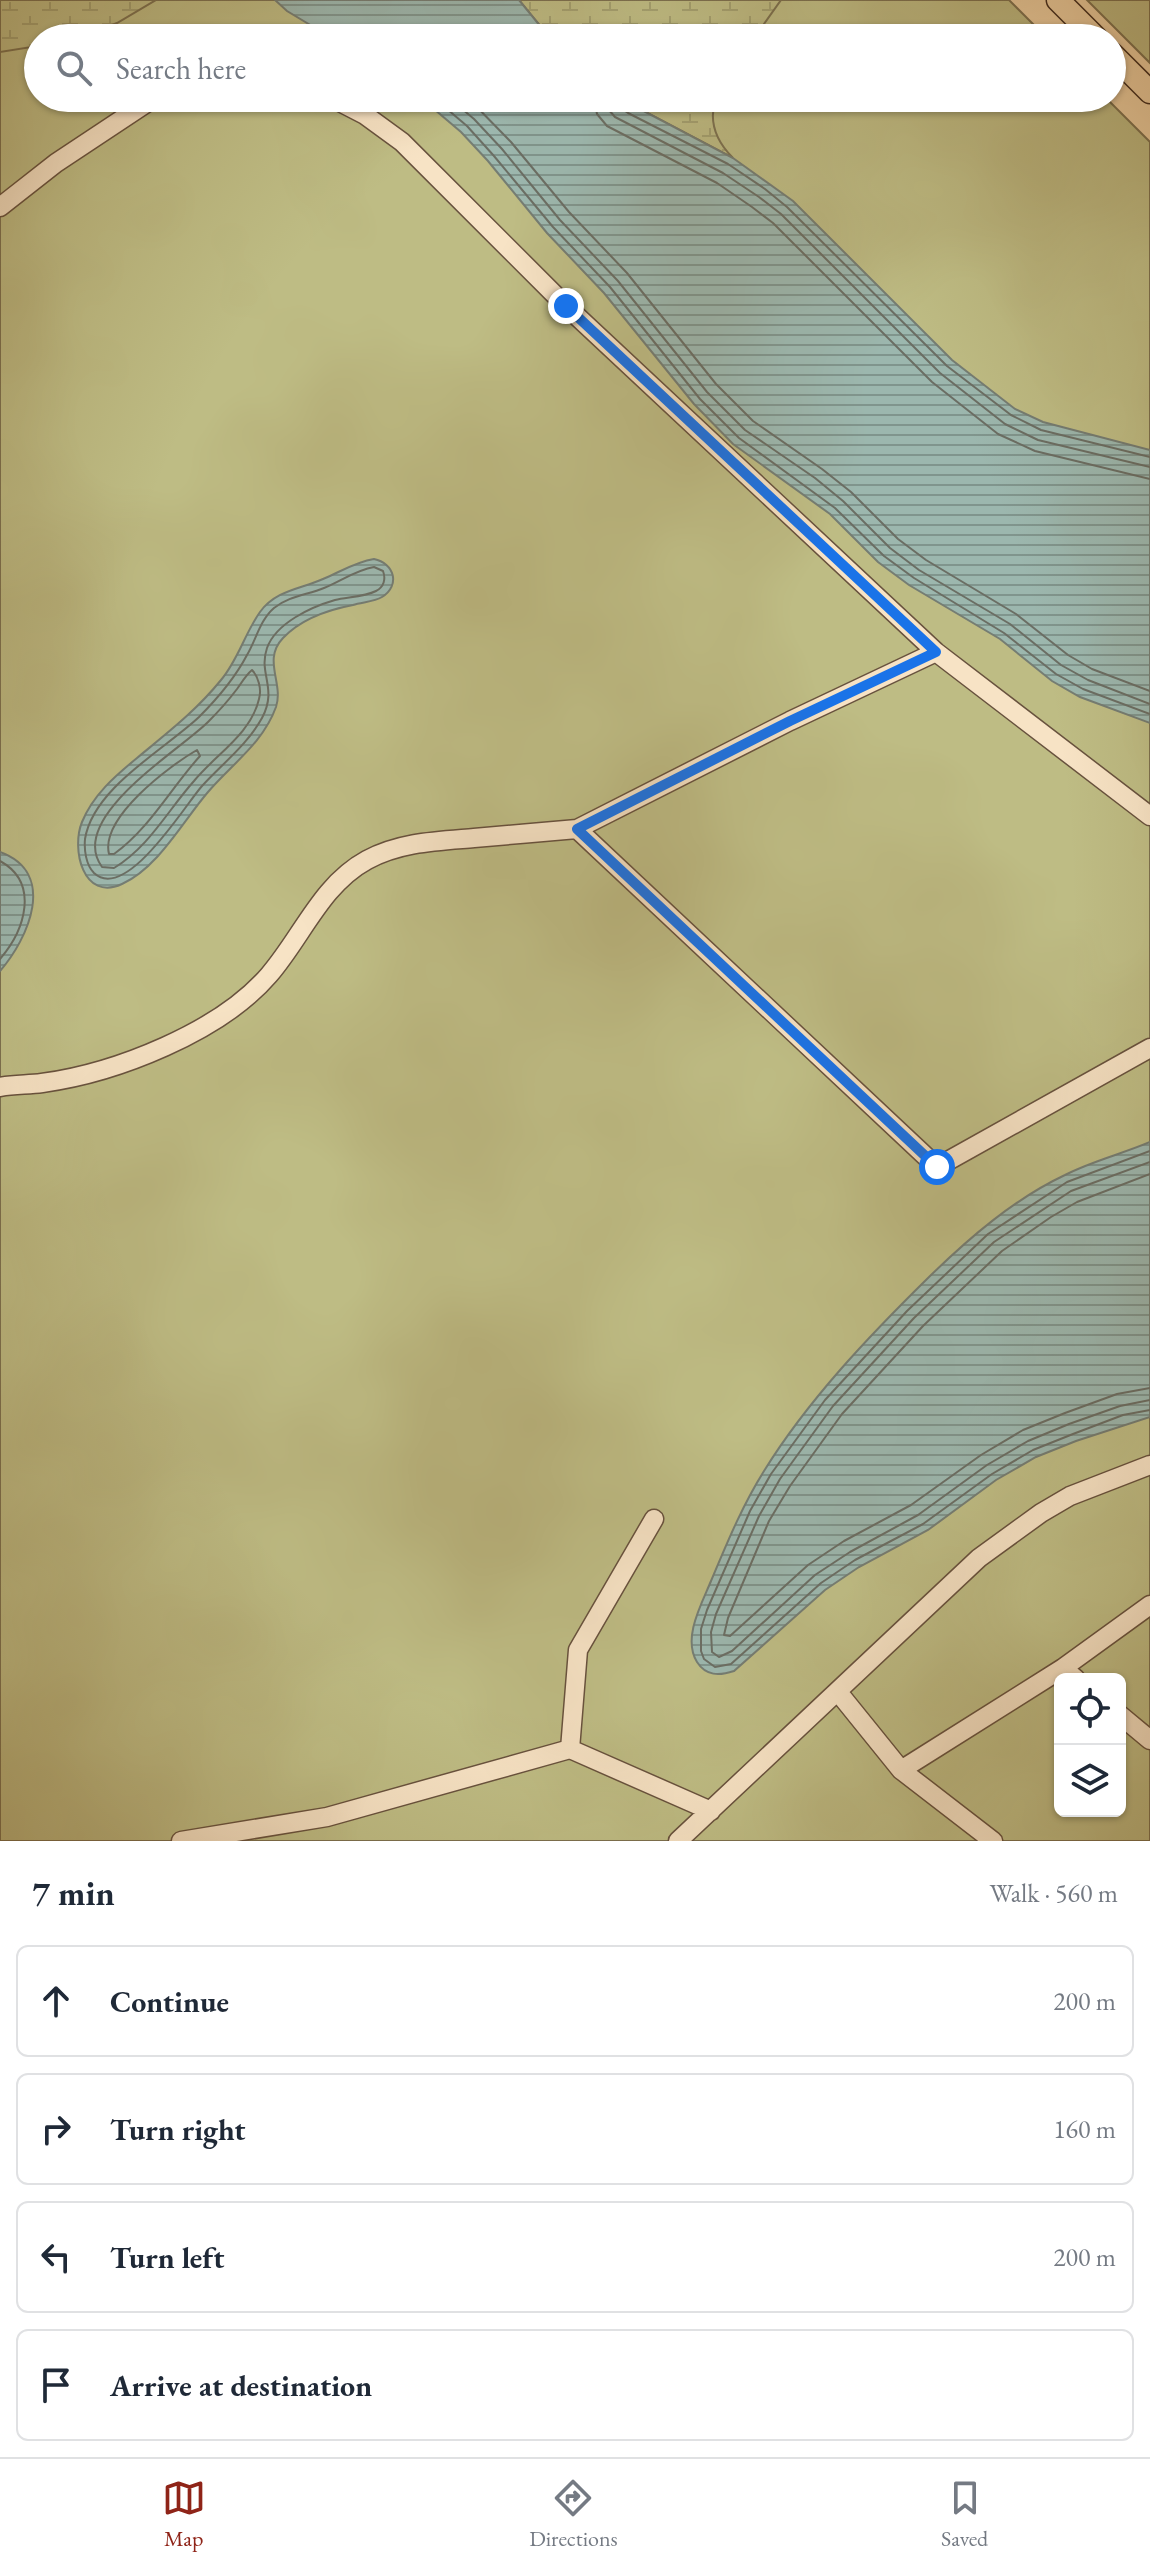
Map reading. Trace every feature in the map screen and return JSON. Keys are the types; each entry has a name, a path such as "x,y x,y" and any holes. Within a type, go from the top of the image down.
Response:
{"main road":[{"path":"1058,0 1082,24"},
{"path":"1126,68 1150,92"}],"lane":[{"path":"0,207 56,163 133,112"},
{"path":"359,112 402,142 566,306 936,652 1150,816"},
{"path":"0,1087 42,1083 130,1062 167,1046 225,1012 269,974 311,912 342,880 364,861 387,850 427,842 577,829 790,721 936,652"},
{"path":"577,829 937,1167 1150,1048"},
{"path":"678,1841 979,1558 1070,1496 1150,1465"},
{"path":"570,1749 578,1650 654,1519"},
{"path":"1070,1673 1150,1605"},
{"path":"901,1770 1054,1683"},
{"path":"838,1692 901,1770 993,1841"},
{"path":"1126,1720 1150,1740"},
{"path":"181,1841 327,1817 570,1749 711,1811"}],"green space":[{"path":"0,0 1009,0 1033,24 24,24 24,112 1120,112 1150,142 1150,1841 0,1841"},
{"path":"0,0 156,0 115,24 24,24 24,48 0,52"},
{"path":"519,0 781,0 764,24 539,24"},
{"path":"1087,0 1150,0 1150,63 1126,39 1126,24 1111,24"},
{"path":"646,112 713,112 715,130 733,158"}],"water":[{"path":"275,0 519,0 539,24 309,24"},
{"path":"437,112 646,112 733,158 793,201 952,360 1015,409 1043,422 1150,450 1150,723 1080,697 1052,681 1000,639 909,585 878,562 830,514 733,444 694,404 604,293 547,233 461,132"},
{"path":"374,559 390,570 392,587 375,600 315,616 283,638 274,655 278,698 270,720 255,742 208,792 158,856 135,877 122,884 109,888 98,886 89,879 83,870 78,846 82,822 92,803 113,779 211,691 227,672 266,605 289,591"},
{"path":"0,852 18,862 28,875 33,890 28,925 0,971"},
{"path":"1150,1142 1150,1417 1036,1457 996,1480 928,1530 859,1567 825,1590 734,1671 718,1674 704,1670 693,1653 692,1642 692,1632 703,1600 756,1484 820,1394 906,1299 993,1220 1065,1175"}],"route":[{"path":"566,306 936,652 790,721 577,829 937,1167"}]}
